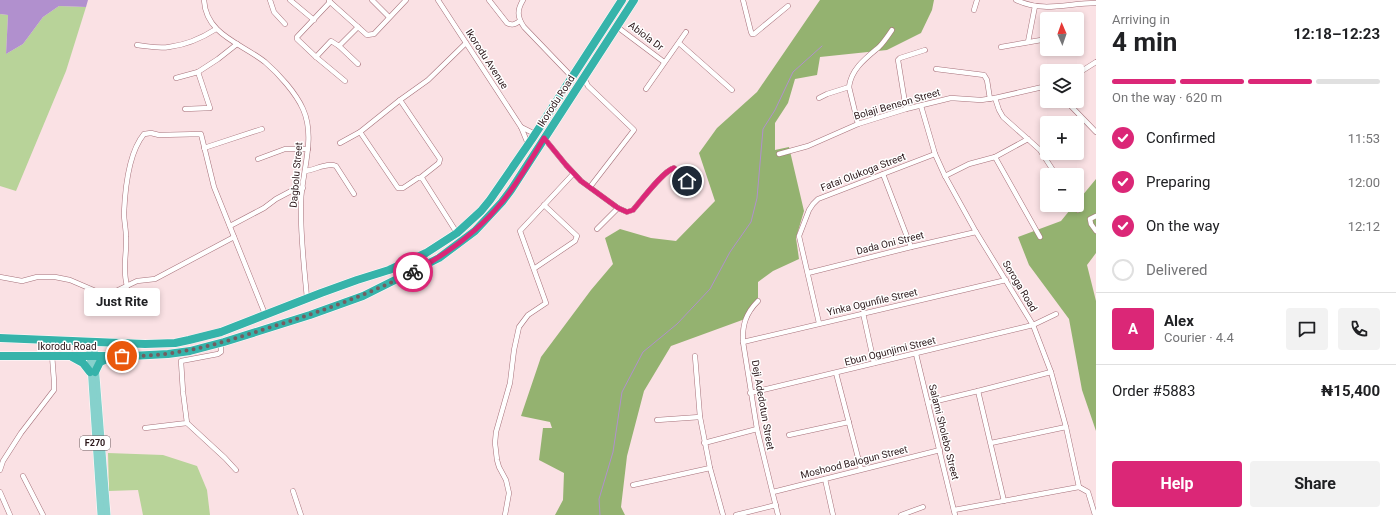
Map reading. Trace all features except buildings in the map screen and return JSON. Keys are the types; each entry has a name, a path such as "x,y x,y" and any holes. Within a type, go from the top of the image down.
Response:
{"highway":[{"name":"Ikorodu Road","path":"0,338 145,344 175,343 221,332 307,298 405,264 436,248 457,233 481,211 490,200 529,144 622,0"},
{"name":"Ikorodu Road","path":"0,356 69,356 92,353 113,356 168,354 190,351 221,343 327,310 363,296 439,258 475,231 502,202 634,0"},
{"path":"69,356 83,363 93,372 100,362 113,356"}],"main road":[{"path":"77,341 85,343 92,353 105,342"},
{"name":"F270","path":"92,353 101,515"},
{"name":"F270","path":"93,372 107,515"}],"street":[{"name":"Dagbolu Street","path":"204,0 208,18 216,29 265,62 288,87 303,109 309,140 301,202 307,298"},
{"path":"270,0 274,12 285,24"},
{"path":"290,0 314,20"},
{"path":"372,0 389,17"},
{"path":"345,80 316,57 297,39 297,37 314,20 329,1 367,35 374,34 406,0"},
{"name":"Ikorodu Avenue","path":"438,0 520,127 529,144"},
{"path":"489,0 508,23 514,25 520,21"},
{"path":"523,0 518,10 520,21 530,35 572,77"},
{"path":"743,0 752,34 754,34 788,6"},
{"path":"974,10 977,0"},
{"path":"1016,0 1043,7 1064,7 1075,4 1096,3"},
{"path":"1028,42 1035,6"},
{"name":"Abiola Dr","path":"616,26 664,62"},
{"path":"339,46 358,27"},
{"path":"137,45 160,48 177,46 201,37 216,29"},
{"path":"858,124 849,87 852,74 892,30"},
{"path":"646,89 686,32"},
{"path":"1001,47 1040,40"},
{"path":"316,57 331,41 339,46 358,64"},
{"path":"340,143 360,132 428,80 466,43"},
{"path":"679,43 732,90"},
{"path":"176,78 198,72 237,44"},
{"path":"906,109 898,60 925,50"},
{"path":"1084,70 1096,62"},
{"path":"936,69 984,75 987,80 990,99"},
{"path":"185,110 210,108 198,72"},
{"path":"583,77 586,79 588,86 634,130 590,188"},
{"path":"819,98 849,87"},
{"name":"Bolaji Benson Street","path":"779,154 808,146 858,124 906,109 952,98 981,100 990,99 1040,88"},
{"path":"995,98 1003,117 1040,150 1052,168"},
{"path":"360,132 398,188 403,188 420,178 439,163 440,159 400,100"},
{"name":"Soroga Road","path":"921,106 935,154 945,176 976,232 1033,325 1051,372 1066,427 1079,487"},
{"path":"1073,108 1096,132"},
{"path":"1091,126 1096,122"},
{"path":"520,127 535,134"},
{"path":"204,148 262,129"},
{"path":"127,286 124,275 126,238 124,214 126,185 131,161 141,137 144,134 151,133 159,135 198,133 201,135 214,187 265,314"},
{"path":"544,138 573,174 618,208 627,212 633,210 659,180 672,168 674,168 687,181"},
{"path":"945,176 969,164 996,157 1028,139"},
{"path":"258,159 285,149 308,150"},
{"name":"Fatai Olukoga Street","path":"819,323 799,236 812,204 818,199 935,154"},
{"path":"996,157 1040,237"},
{"path":"305,171 314,170 329,164 333,164 336,166 354,194"},
{"path":"505,515 509,493 506,480 499,467 495,437 510,383 514,350 519,327 528,315 546,303 520,231 573,174"},
{"path":"883,174 911,247"},
{"path":"420,178 422,178 457,233"},
{"path":"230,226 264,208 292,190 303,188"},
{"path":"534,268 575,241 577,236 544,205"},
{"path":"597,229 618,208"},
{"path":"1096,216 1090,220 1096,231"},
{"name":"Dada Oni Street","path":"808,273 976,232"},
{"path":"0,277 22,280 37,277 55,277 70,280 98,292 107,294 117,292 140,280 155,279 234,237"},
{"name":"Yinka Ogunfile Street","path":"743,342 1006,280"},
{"name":"Deji Adedotun Street","path":"758,301 747,314 743,342 757,429 778,515"},
{"path":"863,313 874,363"},
{"name":"Ebun Ogunjimi Street","path":"750,393 1033,325 1056,314"},
{"path":"221,343 221,352 218,354 181,361 183,392 187,423 236,470"},
{"name":"Salami Sholebo Street","path":"916,354 955,515"},
{"path":"0,470 3,461 21,433 54,390 52,355"},
{"path":"695,356 700,417 704,443 723,515"},
{"path":"928,403 1051,372"},
{"path":"836,373 861,469"},
{"path":"978,391 1004,500"},
{"path":"656,420 700,417"},
{"path":"789,435 849,422"},
{"path":"144,428 187,423"},
{"path":"991,443 1066,427"},
{"path":"704,443 757,429"},
{"name":"Moshood Balogun Street","path":"773,492 940,450"},
{"path":"633,485 710,468"},
{"path":"23,476 43,515"},
{"path":"824,479 833,515"},
{"path":"954,510 1079,487 1088,492 1094,515"},
{"path":"293,491 301,515"},
{"path":"0,492 10,515"},
{"path":"736,515 776,505"},
{"path":"901,515 923,507"}],"green space":[{"path":"820,0 934,0 932,10 921,33 887,50 820,57 817,75 795,79 788,103 775,123 775,150 789,147 804,211 796,238 799,259 773,271 758,282 758,300 745,319 671,346 644,391 627,456 621,507 625,515 555,515 563,500 564,473 539,460 543,428 552,428 550,422 521,416 541,357 591,290 613,264 605,238 620,229 651,238 676,241 715,201 699,153 717,128 757,92"},
{"path":"59,6 86,7 66,71 16,191 0,186 0,14 8,15 6,54 23,44 43,17"},
{"path":"1096,179 1096,253 1087,265 1096,301 1096,431 1082,390 1069,319 1029,265 1018,237 1061,221 1068,212 1084,212 1084,194"},
{"path":"108,453 163,455 197,466 207,490 210,515 143,515 138,490 109,491"}],"shaded area":[{"path":"0,0 88,0 86,7 59,6 43,17 23,44 6,54 8,15 0,14"}],"waterway":[{"path":"600,515 599,499 613,452 622,392 643,352 677,324 710,289 730,252 751,222 757,198 763,129 775,110 793,72 822,46"}],"way so far":[{"path":"122,356 168,354 190,351 224,342 327,310 363,296 413,272"}],"place":[{"name":"Just Rite","path":"122,356"}],"route":[{"path":"413,272 451,250 484,222 512,190 544,138 573,174 623,211 630,212 633,210 659,180 672,168 674,168 687,181"}]}
